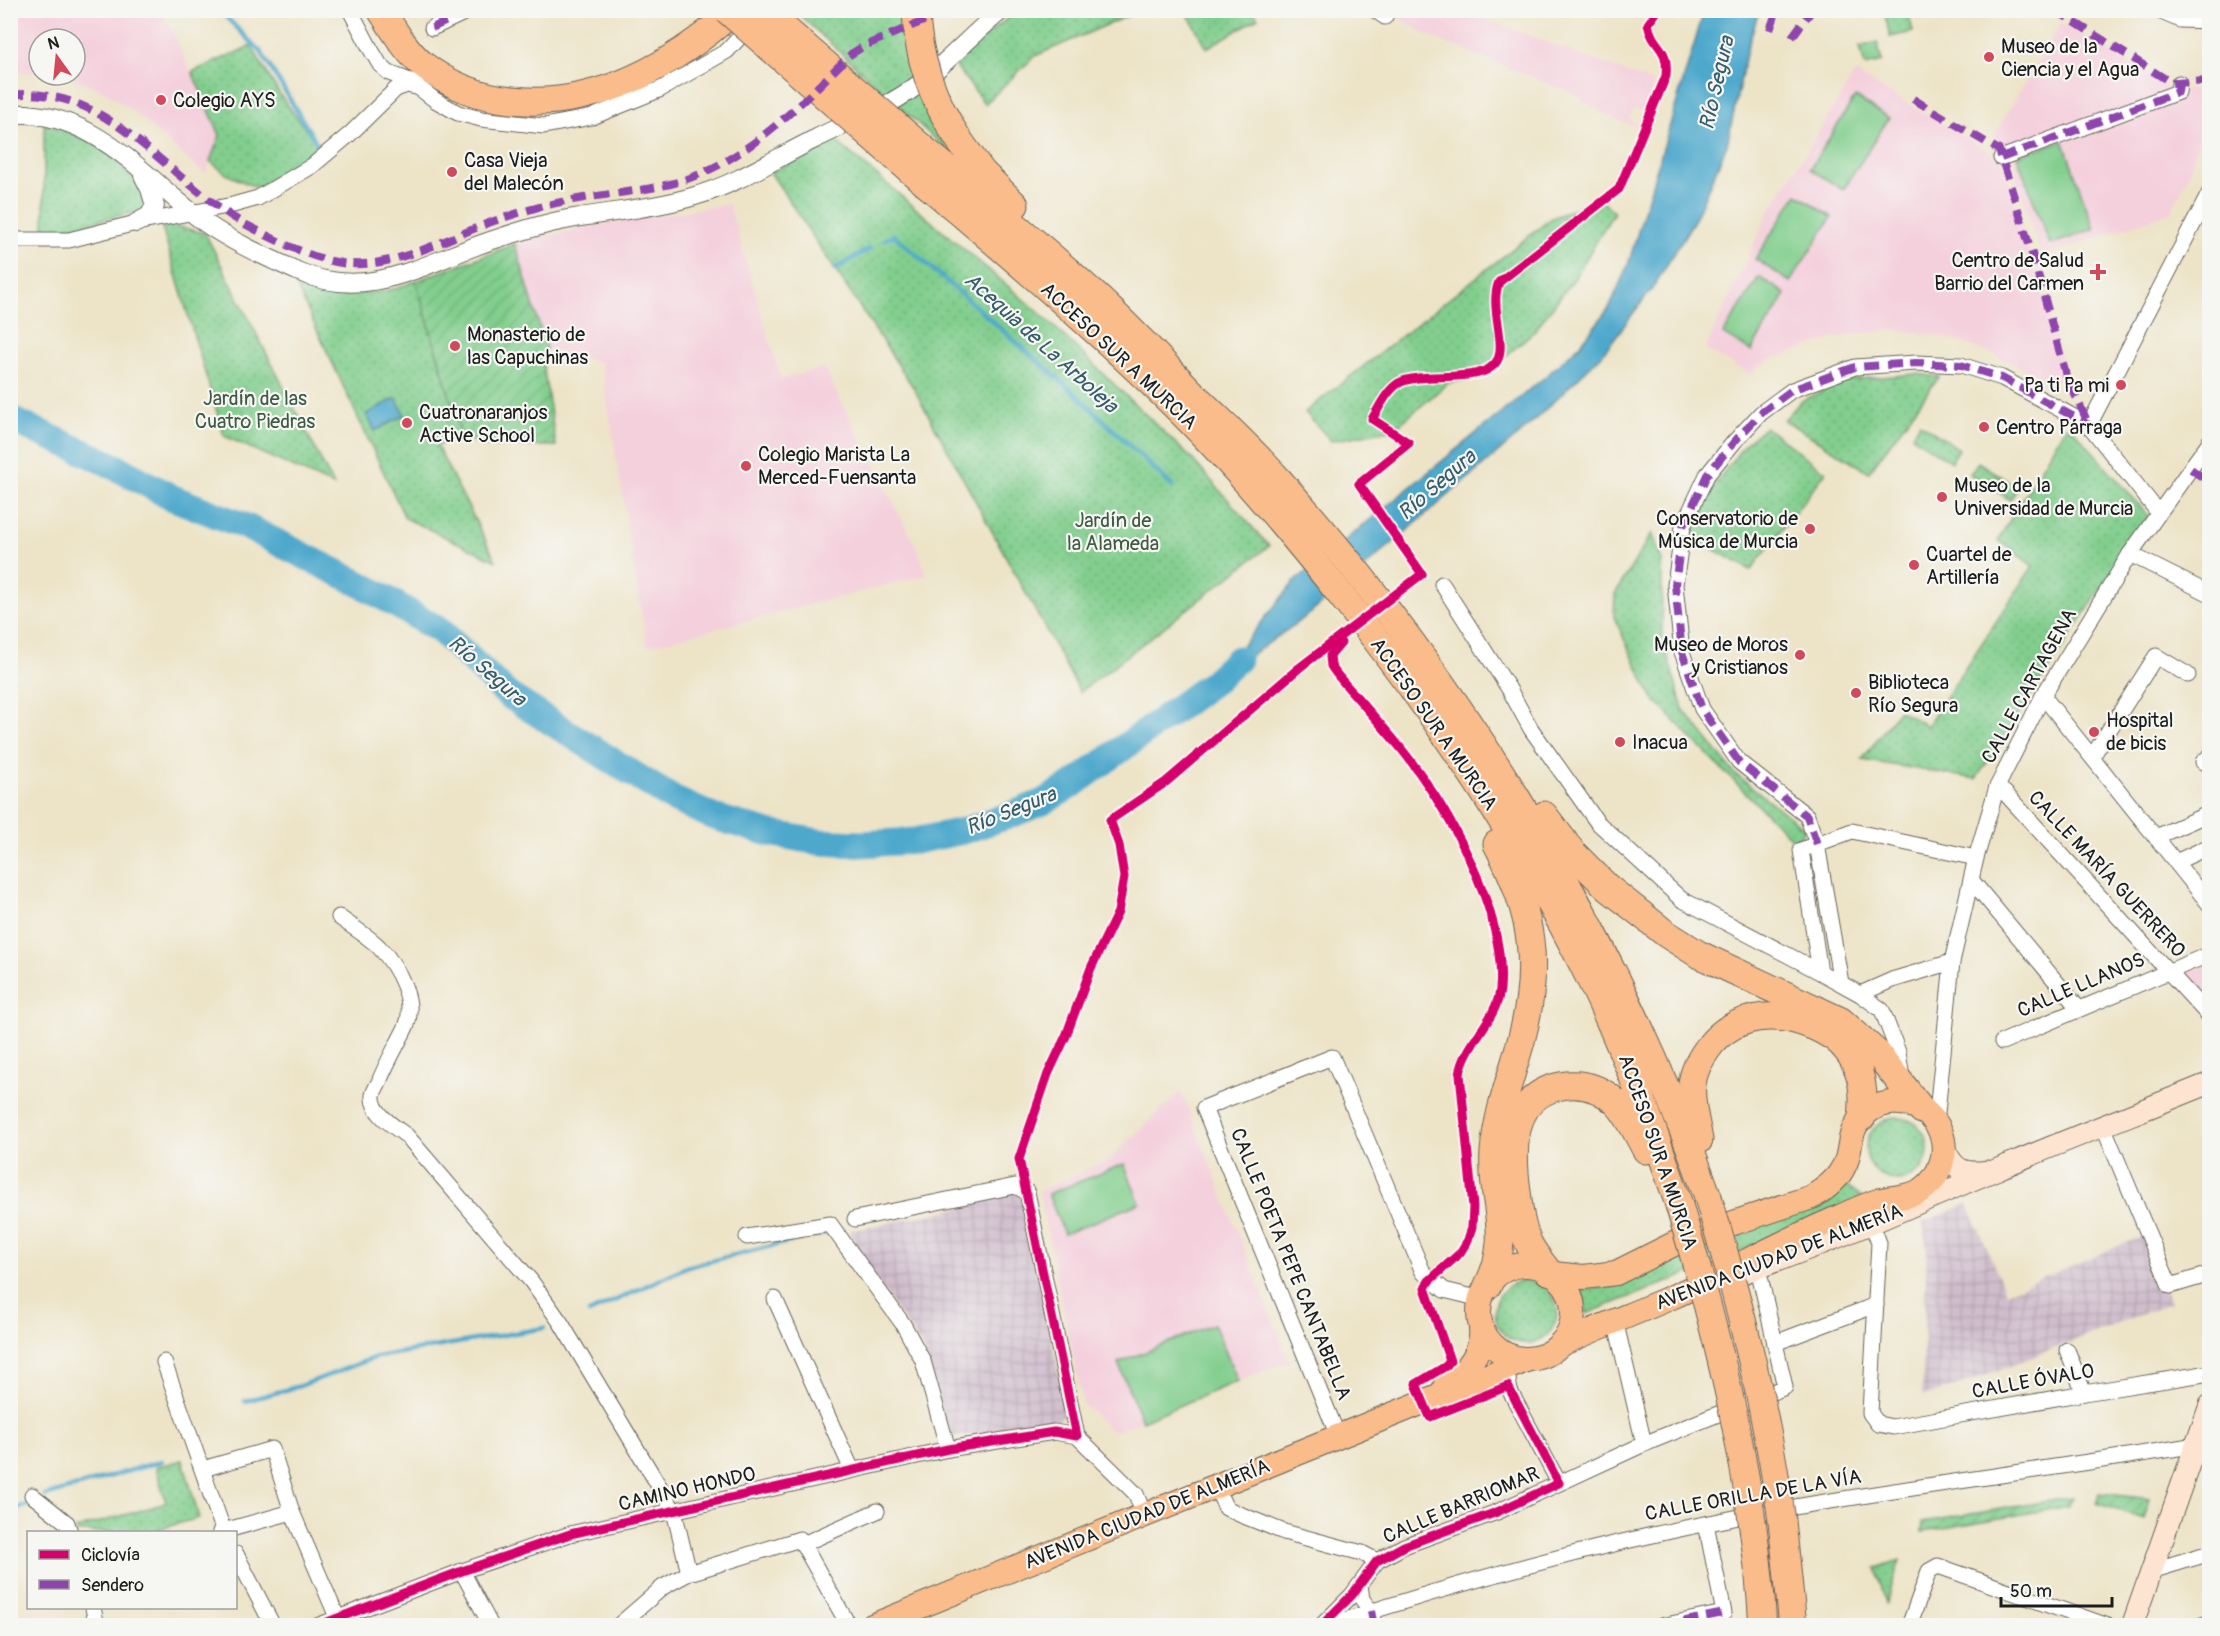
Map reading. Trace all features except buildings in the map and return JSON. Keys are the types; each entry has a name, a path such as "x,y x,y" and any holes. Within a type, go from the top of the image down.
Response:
{"highway":[{"path":"381,10 422,64 452,83 471,92 495,98 547,102 589,96 643,74 706,36 736,10"},
{"name":"ACCESO SUR A MURCIA","path":"727,10 1099,299 1266,484 1320,568 1406,656 1491,756 1519,800 1594,932 1616,976 1684,1132 1708,1197 1733,1282 1760,1393 1778,1489 1793,1626"},
{"name":"ACCESO SUR A MURCIA","path":"764,10 919,161"},
{"path":"916,10 918,40 929,84 945,120 982,172 1004,195 1052,237 1266,484"},
{"path":"1406,656 1607,887 1665,933 1698,954 1841,1021 1876,1053 1929,1116"},
{"path":"1406,656 1430,735 1490,831 1506,862 1528,923 1532,949 1533,976 1529,1004 1496,1134 1493,1161 1501,1235 1496,1266 1484,1292"},
{"name":"ACCESO SUR A MURCIA","path":"1406,656 1468,768 1501,819 1569,938 1593,986 1635,1082 1679,1205 1705,1291 1731,1398 1749,1501 1763,1626"},
{"path":"1708,1197 1693,1110 1692,1086 1696,1068 1703,1055 1719,1036 1732,1027 1762,1016 1777,1016 1809,1024 1833,1038 1845,1047 1858,1071 1865,1098 1862,1117"},
{"path":"1550,1272 1525,1235 1518,1204 1513,1147 1522,1113 1544,1092 1558,1086 1584,1085 1608,1095 1628,1118 1679,1205"}],"main road":[{"name":"AVENIDA CIUDAD DE ALMERÍA","path":"1559,1345 1674,1296 1758,1268 1872,1224 1999,1168 2210,1083"},
{"path":"1550,1272 1565,1286 1573,1308 1571,1324 1559,1345 1545,1355 1529,1359 1514,1357 1499,1351 1488,1340 1481,1326 1479,1312 1484,1292 1494,1278 1510,1268 1529,1265 1550,1272 1584,1277 1616,1273 1682,1240 1812,1197 1826,1188 1845,1166 1852,1132 1870,1110 1891,1103 1912,1105 1929,1116"},
{"name":"AVENIDA CIUDAD DE ALMERÍA","path":"1929,1116 1951,1161 1961,1170 1968,1173 1999,1168"},
{"path":"1674,1296 1761,1252 1872,1203 1909,1195 1923,1189 1937,1175 1944,1147"},
{"name":"AVENIDA CIUDAD DE ALMERÍA","path":"1423,1401 1457,1378 1467,1367 1479,1344 1481,1326"},
{"name":"AVENIDA CIUDAD DE ALMERÍA","path":"872,1626 1529,1359"},
{"path":"2132,1626 2210,1405"}],"street":[{"path":"350,10 382,68 383,86 379,102 373,112"},
{"path":"432,28 471,10"},
{"path":"727,51 736,10"},
{"path":"382,68 419,87 435,100 459,114 544,126 592,117 662,89 727,51 764,10"},
{"path":"10,114 43,115 69,122 102,139 186,213 229,238 310,276 346,284 383,280 486,242 551,223 664,204 729,184 889,103 917,86 1002,10"},
{"path":"2157,10 2181,20 2210,21"},
{"path":"2001,158 2178,92 2179,83"},
{"path":"10,240 69,240 136,223 248,201 268,193 312,166 400,87 407,85 419,87"},
{"path":"134,165 147,182 155,206 149,216 136,223"},
{"path":"2089,425 2210,192"},
{"path":"1841,984 1817,844 1807,816 1739,762 1702,709 1682,652 1676,585 1683,526 1707,475 1734,441 1761,413 1792,390 1855,367 1916,363 1961,365 2002,378 2089,425 2158,512"},
{"name":"CALLE CARTAGENA","path":"1929,1116 1952,962 1976,858 1997,787 2043,696 2130,554 2210,441"},
{"path":"2130,554 2210,594"},
{"path":"1442,584 1509,689 1531,729 1597,822 1681,899 1860,994 1882,1010 1898,1052 1903,1087"},
{"path":"2092,758 2156,656 2188,675"},
{"path":"2043,696 2210,905"},
{"name":"CALLE MARÍA GUERRERO","path":"1997,787 2210,1017"},
{"path":"2156,837 2210,813"},
{"path":"1820,972 1801,850 1852,831 1976,858"},
{"path":"2176,862 2210,846"},
{"path":"1972,881 2079,1009"},
{"path":"339,917 379,947 402,979 409,999 411,1014 406,1028 390,1054 373,1096 376,1107 386,1120 407,1136 531,1281 561,1323 674,1511 688,1573"},
{"name":"CALLE LLANOS","path":"2002,1042 2210,954"},
{"path":"1860,994 1892,980 1952,962"},
{"name":"CALLE POETA PEPE CANTABELLA","path":"1338,1436 1204,1108 1332,1057 1423,1272 1444,1290 1484,1292"},
{"path":"2103,1126 2170,1286 2210,1274"},
{"path":"855,1219 1015,1186 1027,1192 1077,1436 1136,1494 1144,1515"},
{"path":"747,1237 830,1224 903,1324 923,1360 948,1449"},
{"path":"1775,1343 1876,1305 1879,1243 1872,1224"},
{"path":"1559,1483 1644,1444 1785,1387 1758,1268"},
{"path":"775,1299 852,1470"},
{"name":"CALLE ÓVALO","path":"1876,1305 1870,1413 1878,1424 1893,1427 2084,1392 2210,1373"},
{"path":"1616,1320 1644,1444"},
{"path":"2067,1350 2084,1392"},
{"path":"164,1362 223,1531"},
{"name":"CALLE BARRIOMAR","path":"1215,1486 1226,1508 1284,1532 1362,1553 1377,1561 1404,1546 1497,1512 1559,1483 1509,1391 1506,1368"},
{"name":"CAMINO HONDO","path":"317,1626 462,1571 570,1534 948,1449 1053,1432 1077,1436"},
{"name":"CALLE ORILLA DE LA VÍA","path":"1327,1626 1373,1618 1474,1579 1585,1550 1706,1524 1905,1489 2196,1444"},
{"path":"203,1469 272,1449 292,1512 337,1617"},
{"path":"32,1495 67,1523 69,1531"},
{"path":"802,1545 877,1511"},
{"path":"226,1531 292,1512"},
{"path":"1661,1626 1724,1613 1706,1524"},
{"path":"618,1626 663,1587 688,1573 800,1539 849,1626"},
{"path":"2151,1571 2210,1553"},
{"path":"237,1556 273,1626"},
{"path":"1321,1626 1360,1585 1377,1561"},
{"path":"1908,1626 1929,1571 1938,1566 2108,1626"},
{"path":"462,1571 491,1626"},
{"path":"1360,1585 1362,1599 1373,1618"},
{"path":"93,1609 98,1626"},
{"path":"354,1611 362,1626"},
{"path":"2200,1626 2210,1622"}],"shaded area":[{"name":"Colegio AYS","path":"11,11 163,11 220,135 205,174 130,109 105,91 87,84 87,27 27,27 27,72 11,73"},
{"path":"1387,11 1464,11 1654,83 1645,110 1634,110 1629,118 1640,128 1614,119 1583,101 1583,98 1427,35"},
{"path":"2061,23 2174,90 2208,89 2199,138 2189,174 2171,212 2041,256 2016,177 2015,149 1993,137"},
{"path":"1855,73 2001,158 2066,375 2053,382 1988,352 1941,336 1897,330 1861,333 1821,342 1767,361 1749,374 1705,349 1770,210"},
{"name":"Colegio Marista La Merced-Fuensanta","path":"729,204 781,379 824,368 919,552 926,575 647,646 601,363 546,348 515,244 582,228"},
{"path":"2209,964 2209,1005 2183,975"},
{"path":"1181,1091 1289,1361 1113,1432 1083,1404 1039,1191 1109,1160"},
{"path":"1017,1190 1023,1202 1066,1410 1057,1423 950,1437 923,1348 858,1255 850,1231 941,1212"},
{"path":"1968,1204 2006,1293 2143,1236 2170,1303 1961,1385 1922,1396 1927,1247 1922,1222"}],"green space":[{"path":"1899,10 1908,11 1913,32 1890,37 1885,14"},
{"path":"795,11 906,11 915,68 947,150"},
{"path":"1027,11 1139,11 1035,56 985,104 953,63 1008,18"},
{"path":"1186,11 1253,11 1258,18 1207,48"},
{"path":"1877,42 1882,62 1865,66 1860,47"},
{"path":"251,46 280,95 319,147 258,188 228,175 210,161 220,135 192,72"},
{"path":"1855,97 1889,118 1843,190 1810,169"},
{"path":"44,124 84,138 109,152 130,171 139,183 150,209 44,233"},
{"path":"2063,140 2094,229 2050,245 2017,156"},
{"name":"Jardín de la Alameda","path":"836,141 1042,315 1192,459 1269,546 1080,692 913,387 770,172"},
{"path":"1797,194 1832,217 1790,282 1755,259"},
{"path":"1600,198 1614,212 1574,279 1534,331 1482,377 1448,383 1394,429 1331,441 1305,412 1552,218"},
{"name":"Jardín de las Cuatro Piedras","path":"170,225 205,233 334,486 224,436 162,228"},
{"name":"Monasterio de las Capuchinas","path":"515,244 546,348 542,358 556,446 482,446 461,435 416,281"},
{"path":"1759,277 1786,294 1751,351 1723,334"},
{"name":"Cuatronaranjos Active School","path":"293,279 315,287 350,293 389,290 416,281 461,435 437,446 496,561 405,518"},
{"path":"1917,374 1939,377 1869,472 1784,420 1801,401 1847,380"},
{"path":"1920,423 1959,449 1951,462 1912,436"},
{"path":"2066,426 2075,431 2149,516 1976,779 1862,760 1899,710 1927,726 2033,566 1998,540"},
{"path":"1765,427 1826,472 1751,570 1691,537 1715,484 1745,444"},
{"path":"1978,462 2018,488 2010,500 1970,474"},
{"path":"1652,533 1662,561 1662,636 1683,709 1734,773 1805,829 1796,843 1652,697 1626,643 1614,617 1615,594"},
{"path":"1897,1118 1914,1123 1919,1127 1923,1132 1928,1149 1923,1166 1919,1171 1914,1175 1897,1180 1880,1175 1875,1171 1871,1166 1866,1149 1871,1132 1875,1127 1880,1123"},
{"path":"1124,1164 1140,1203 1064,1234 1048,1194"},
{"path":"1846,1185 1863,1198 1673,1280 1586,1314 1581,1291 1615,1285 1668,1256 1833,1197"},
{"path":"1526,1281 1543,1286 1548,1290 1552,1295 1557,1312 1552,1329 1548,1334 1543,1338 1526,1343 1509,1338 1504,1334 1500,1329 1495,1312 1500,1295 1504,1290 1509,1286"},
{"path":"1214,1324 1238,1381 1142,1421 1118,1363"},
{"path":"183,1460 199,1518 152,1531 77,1531 76,1529 166,1503 156,1467"},
{"path":"2099,1493 2150,1499 2144,1519 2096,1503"},
{"path":"2073,1497 2068,1506 1922,1532 1923,1522"},
{"path":"1900,1560 1886,1603 1876,1568"}],"water":[{"path":"1704,11 1759,11 1747,49 1727,145 1695,219 1654,286 1601,356 1521,433 1311,613 1212,683 1295,581 1545,377 1580,345 1609,308 1628,265"},
{"path":"396,398 405,415 375,431 366,414"}],"waterway":[{"path":"219,10 261,52 319,147"},
{"name":"Acequia de La Arboleja","path":"884,240 894,235 1079,397 1172,486"},
{"path":"835,269 870,248"},
{"name":"Río Segura","path":"10,419 108,463 173,498 247,527 366,587 441,631 508,695 673,799 714,817 769,833 819,842 861,844 915,841 963,831 1008,816 1043,802 1072,785 1212,683 1238,659"},
{"path":"589,1313 686,1267 833,1231"},
{"path":"245,1401 300,1386 376,1357 544,1328"},
{"path":"45,1496 162,1461"},
{"path":"10,1509 30,1505"}],"marked path":[{"path":"432,28 470,10"},
{"path":"10,95 40,95 67,100 92,110 137,140 202,194 241,222 294,248 323,259 351,264 370,264 408,255 482,225 529,210 568,201 656,187 681,181 706,171 730,159 773,128 851,54 864,46 950,10"},
{"path":"1770,30 1777,10"},
{"path":"1792,37 1812,10"},
{"path":"2055,10 2172,83 2210,81"},
{"path":"2001,158 2178,92 2179,83"},
{"path":"1913,99 1999,150 2034,260 2066,375 2089,425"},
{"path":"1817,844 1807,816 1739,762 1710,721 1702,709 1682,652 1675,585 1683,526 1707,475 1761,413 1792,390 1855,367 1916,363 1961,365 2002,378 2089,425"},
{"path":"2191,469 2210,483"},
{"path":"1371,1611 1374,1626"},
{"path":"1661,1626 1724,1613"}],"cycle path":[{"path":"1422,574 1359,484 1409,443 1372,419 1387,395 1399,383 1410,379 1468,375 1491,367 1498,359 1500,351 1496,312 1496,291 1499,282 1619,189 1666,76 1663,52 1653,39 1648,24 1658,10"},
{"path":"317,1626 462,1571 570,1534 948,1449 1054,1432 1077,1436 1019,1159 1048,1074 1066,1036 1091,968 1118,912 1124,877 1119,845 1110,820 1166,782 1299,668 1422,574"},
{"path":"1321,1626 1352,1595 1377,1561 1404,1546 1497,1512 1559,1483 1508,1386 1430,1417 1416,1384 1446,1366 1450,1361 1425,1288 1429,1281 1460,1253 1468,1240 1472,1227 1473,1207 1460,1074 1468,1052 1498,1001 1500,959 1484,893 1470,860 1436,797 1399,746 1331,666 1330,656 1341,643"}],"place":[{"name":"Museo de la Ciencia y el Agua","path":"1989,57"},
{"name":"Colegio AYS","path":"161,100"},
{"name":"Casa Vieja del Malecón","path":"452,172"},
{"name":"Centro de Salud Barrio del Carmen","path":"2098,272"},
{"name":"Monasterio de las Capuchinas","path":"455,346"},
{"name":"Pa ti Pa mi","path":"2121,385"},
{"name":"Cuatronaranjos Active School","path":"407,423"},
{"name":"Centro Párraga","path":"1984,427"},
{"name":"Colegio Marista La Merced-Fuensanta","path":"746,466"},
{"name":"Museo de la Universidad de Murcia","path":"1942,497"},
{"name":"Conservatorio de Música de Murcia","path":"1810,529"},
{"name":"Cuartel de Artillería","path":"1914,565"},
{"name":"Museo de Moros y Cristianos","path":"1800,655"},
{"name":"Biblioteca Río Segura","path":"1856,693"},
{"name":"Hospital de bicis","path":"2094,732"},
{"name":"Inacua","path":"1620,742"}]}
